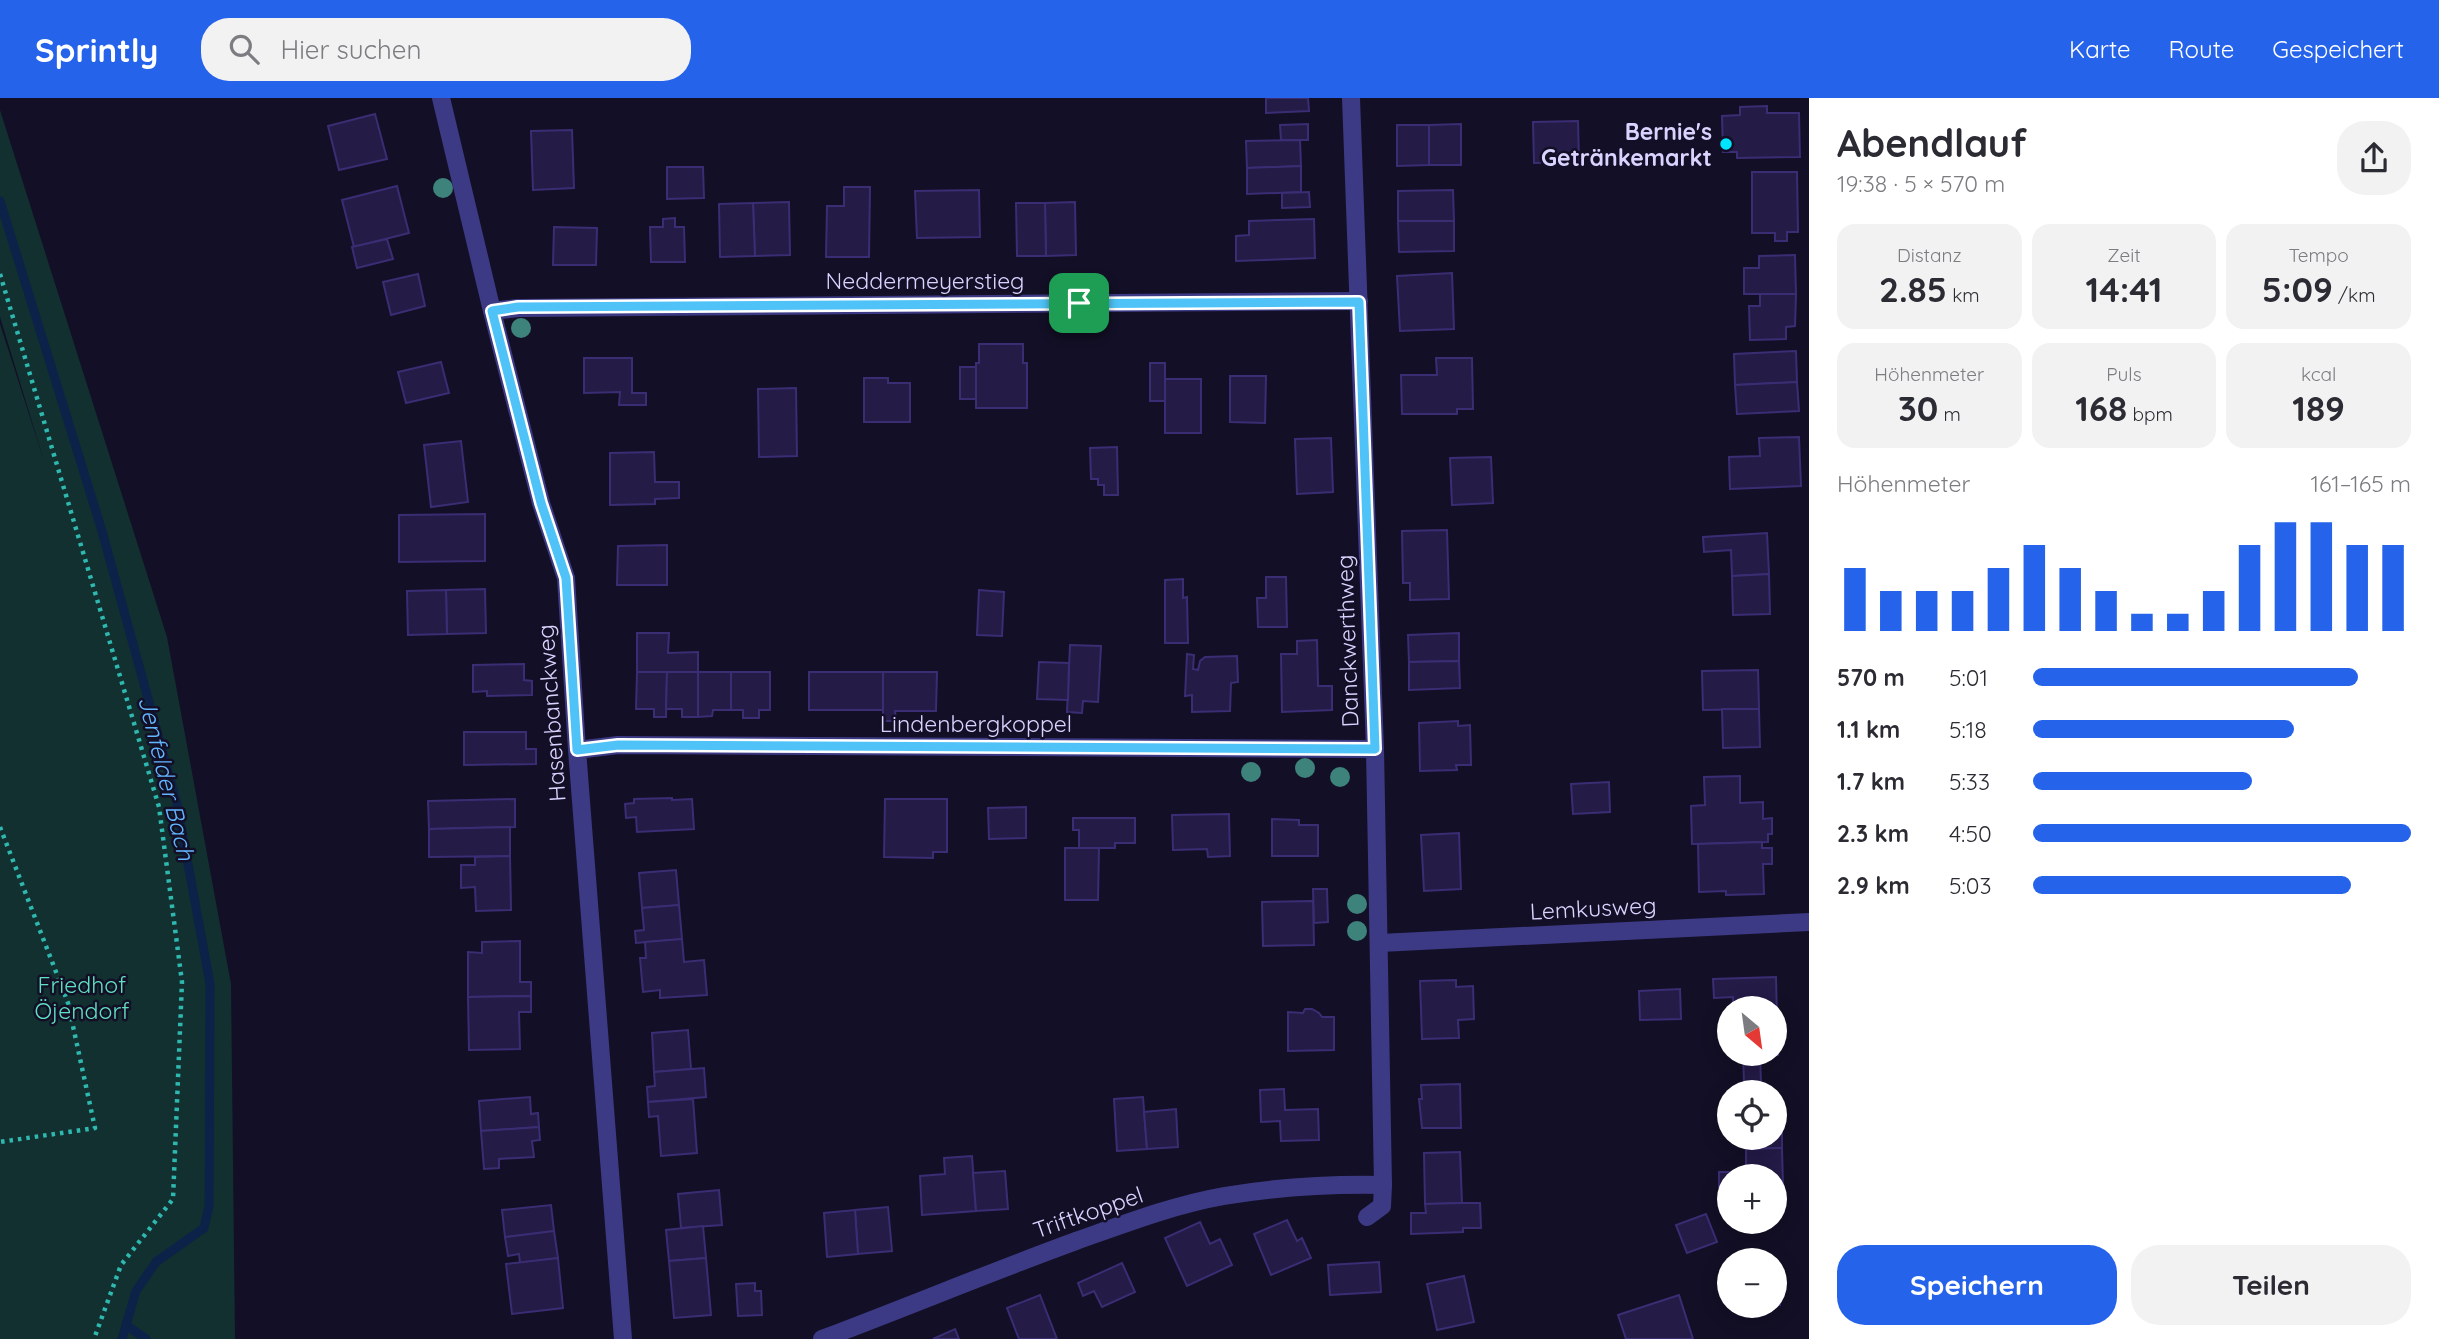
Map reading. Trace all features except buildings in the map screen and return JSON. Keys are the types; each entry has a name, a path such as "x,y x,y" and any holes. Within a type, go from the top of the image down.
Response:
{"street":[{"name":"Hasenbanckweg","path":"441,98 541,503 566,578 623,1339"},
{"name":"Danckwerthweg","path":"1351,98 1380,943 1383,1185 1382,1206 1367,1217"},
{"name":"Neddermeyerstieg","path":"492,311 518,307 1359,302"},
{"name":"Lindenbergkoppel","path":"577,750 618,745 1375,749"},
{"name":"Lemkusweg","path":"1380,943 1809,922"},
{"name":"Triftkoppel","path":"822,1339 1056,1248 1183,1206 1222,1196 1285,1188 1334,1184 1383,1185"}],"path":[{"path":"0,274 159,807 181,982 173,1199 121,1265 94,1339"},
{"path":"0,827 68,1003 95,1128 0,1142"}],"green space":[{"name":"Friedhof Öjendorf","path":"0,110 167,637 231,984 235,1339 0,1339 0,324 44,461 0,317"}],"waterway":[{"name":"Jenfelder Bach","path":"0,201 102,531 177,804 210,984 209,1206 204,1228 156,1262 136,1291 122,1339"},
{"path":"126,1325 146,1339"}],"place":[{"name":"Bernie's Getränkemarkt","path":"1726,144"}],"route":[{"path":"1359,302 1375,749 618,745 577,750 566,578 541,503 492,311 518,307 1079,303 1359,302"}]}
